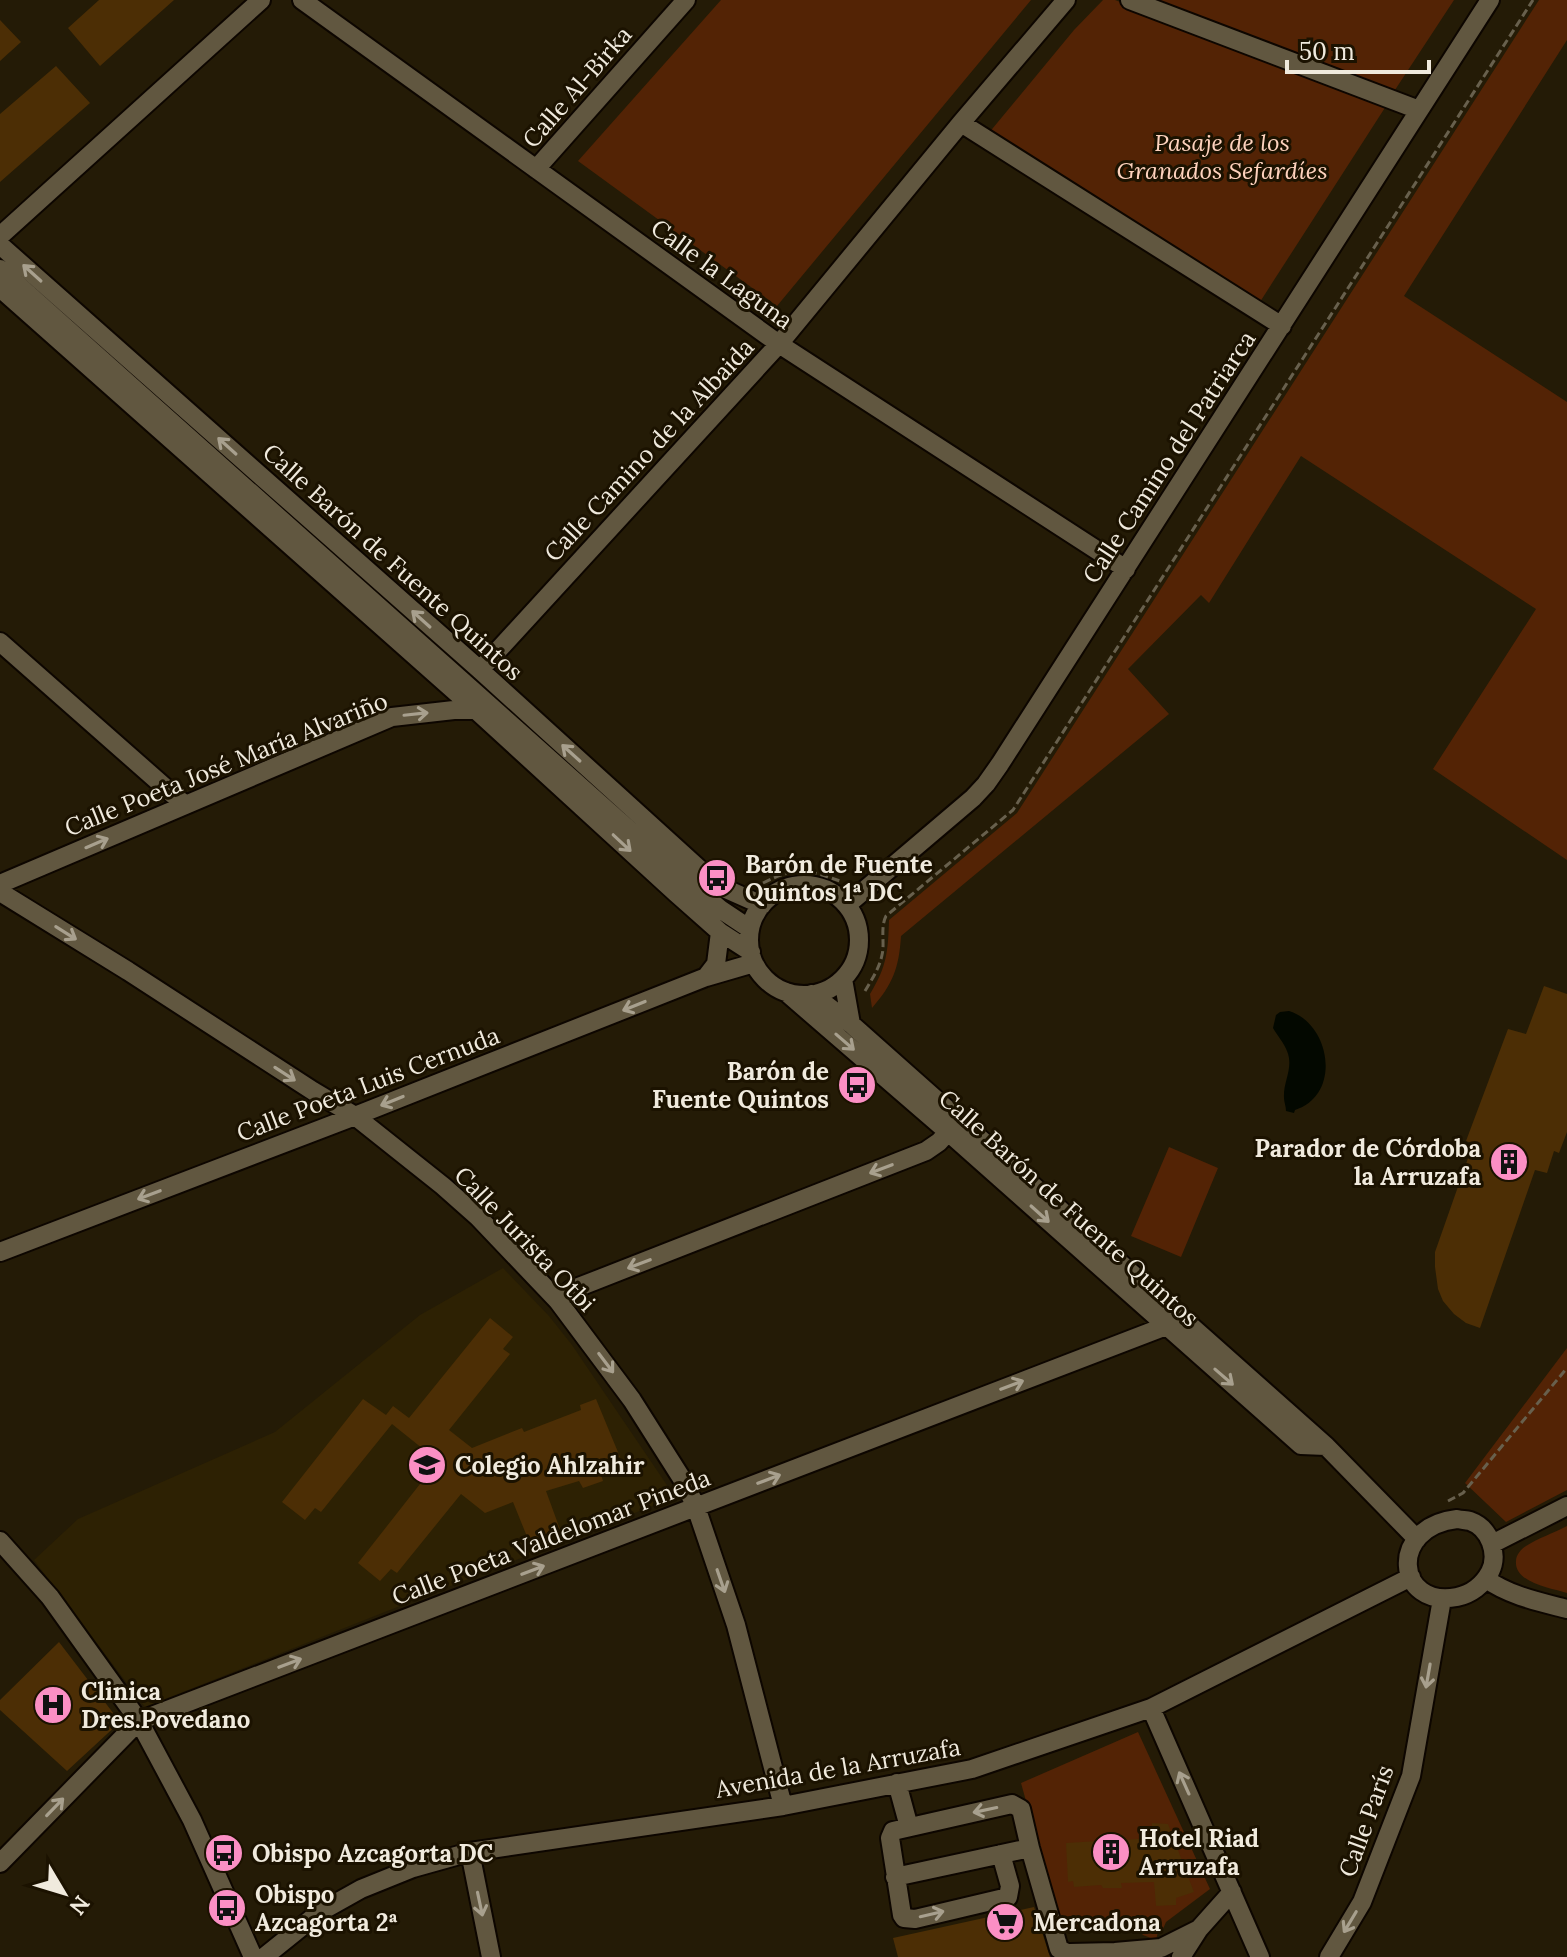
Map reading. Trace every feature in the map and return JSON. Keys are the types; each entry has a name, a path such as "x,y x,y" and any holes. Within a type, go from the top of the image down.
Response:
{"street":[{"path":"0,236 261,0"},
{"name":"Calle la Laguna","path":"302,0 779,344 1126,569"},
{"name":"Calle Al-Birka","path":"536,169 686,0"},
{"name":"Calle Camino de la Albaida","path":"480,670 779,344 1066,0"},
{"path":"1130,0 1419,110"},
{"name":"Calle Camino del Patriarca","path":"847,905 986,784 1490,0"},
{"path":"961,123 1282,326"},
{"name":"Calle Barón de Fuente Quintos","path":"0,245 480,670 698,868 726,889 762,905"},
{"name":"Calle Barón de Fuente Quintos","path":"0,269 691,885 750,929"},
{"path":"0,288 752,958 762,975 773,985 799,995 829,989 843,979 853,965 859,947 858,929 847,905 826,889 809,885 792,886 775,893 755,916 750,929 752,958"},
{"path":"0,642 185,805"},
{"name":"Calle Poeta José María Alvariño","path":"0,884 392,717 476,710"},
{"name":"Calle Jurista Otbi","path":"0,892 355,1116 478,1217 558,1301 632,1400 684,1482 696,1507 736,1625 783,1806"},
{"path":"706,977 716,964 720,932"},
{"name":"Calle Poeta Luis Cernuda","path":"0,1252 355,1116 752,958"},
{"path":"843,979 851,1024"},
{"name":"Calle Barón de Fuente Quintos","path":"786,992 1301,1445 1326,1446"},
{"name":"Calle Barón de Fuente Quintos","path":"812,994 851,1024 1326,1446 1417,1539"},
{"path":"558,1301 571,1290 926,1151 948,1132"},
{"name":"Calle Poeta Valdelomar Pineda","path":"0,1863 139,1721 1166,1326"},
{"path":"1492,1544 1567,1506"},
{"path":"1447,1520 1470,1521 1479,1526 1492,1544 1492,1568 1476,1590 1442,1599 1429,1596 1418,1588 1411,1577 1407,1558 1410,1548 1424,1532 1447,1520"},
{"path":"0,1541 50,1597 139,1721 192,1820 253,1957"},
{"name":"Avenida de la Arruzafa","path":"264,1957 320,1912 361,1889 413,1868 470,1852 783,1806 972,1769 1151,1708 1411,1577"},
{"path":"1486,1579 1497,1587 1567,1609"},
{"name":"Calle París","path":"1329,1957 1362,1902 1411,1776 1442,1599"},
{"path":"1151,1708 1260,1957"},
{"path":"897,1783 909,1827"},
{"path":"1001,1854 1010,1886 1008,1897 915,1919 902,1915 890,1838 893,1831 1012,1804 1021,1809 1059,1949 1070,1955 1116,1954 1161,1948 1199,1929"},
{"path":"895,1877 1030,1848"},
{"path":"470,1852 491,1957"},
{"path":"1181,1957 1199,1929 1232,1892"}],"path":[{"path":"864,995 875,978 882,954 883,921 886,916 1013,810 1533,0"},
{"path":"756,886 799,871 850,882"},
{"path":"1445,1503 1463,1493 1567,1368"}],"shaded area":[{"path":"1289,1011 1303,1018 1314,1030 1322,1044 1325,1060 1325,1076 1320,1090 1294,1113 1286,1111 1284,1100 1289,1057 1273,1028 1276,1015"},
{"name":"Colegio Ahlzahir","path":"503,1268 572,1345 675,1497 145,1707 34,1560 78,1519 275,1432 420,1315"}],"green space":[{"path":"721,0 1031,0 777,306 578,161"},
{"name":"Pasaje de los Granados Sefardíes","path":"1103,0 1115,0 1388,103 1258,305 988,134 1074,30"},
{"path":"1145,0 1454,0 1393,93"},
{"path":"1539,0 1567,0 1567,40 1404,296 1567,402 1567,860 1433,769 1536,609 1301,456 1209,603 1201,595 1128,669 1169,714 901,936 894,975 872,1008 870,994 886,958 889,920 1017,813"},
{"path":"1169,1147 1218,1168 1181,1257 1131,1236"},
{"path":"1567,1348 1567,1490 1506,1522 1465,1483"},
{"path":"1567,1526 1567,1593 1521,1575 1516,1561 1524,1547"},
{"path":"1138,1732 1210,1889 1166,1922 1156,1940 1143,1935 1137,1928 1062,1931 1021,1783"}],"building":[{"path":"99,0 174,0 100,66 68,28"},
{"path":"0,20 21,42 0,61"},
{"path":"56,66 90,103 0,182 0,114"},
{"name":"Parador de Córdoba la Arruzafa","path":"1544,986 1567,994 1567,1132 1559,1153 1554,1151 1547,1173 1535,1170 1480,1328 1466,1323 1443,1301 1438,1289 1435,1252 1473,1144 1466,1141 1508,1029 1526,1034"},
{"path":"490,1318 513,1337 503,1349 510,1354 449,1430 472,1448 522,1428 524,1432 581,1410 580,1405 596,1399 620,1457 598,1465 603,1481 583,1488 579,1481 546,1491 561,1532 530,1544 513,1502 485,1513 461,1494 397,1573 391,1569 380,1581 358,1563 438,1461 392,1424 321,1512 315,1508 305,1520 282,1502 363,1399 386,1415 393,1406 409,1418"},
{"name":"Clinica Dres.Povedano","path":"59,1642 120,1722 67,1771 0,1710 0,1700"},
{"name":"Hotel Riad Arruzafa","path":"1152,1823 1168,1824 1194,1892 1176,1898 1176,1905 1156,1906 1154,1882 1121,1883 1122,1888 1103,1888 1101,1885 1074,1887 1073,1881 1068,1882 1066,1843 1098,1841 1106,1835 1123,1835 1123,1840 1151,1838"},
{"name":"Mercadona","path":"1034,1907 1050,1957 898,1957 893,1938"}],"place":[{"name":"Barón de Fuente Quintos 1ª DC","path":"717,878"},
{"name":"Barón de Fuente Quintos","path":"857,1085"},
{"name":"Parador de Córdoba la Arruzafa","path":"1509,1162"},
{"name":"Colegio Ahlzahir","path":"427,1465"},
{"name":"Clinica Dres.Povedano","path":"53,1705"},
{"name":"Hotel Riad Arruzafa","path":"1111,1852"},
{"name":"Obispo Azcagorta DC","path":"224,1853"},
{"name":"Obispo Azcagorta 2ª","path":"227,1908"},
{"name":"Mercadona","path":"1005,1922"}]}
